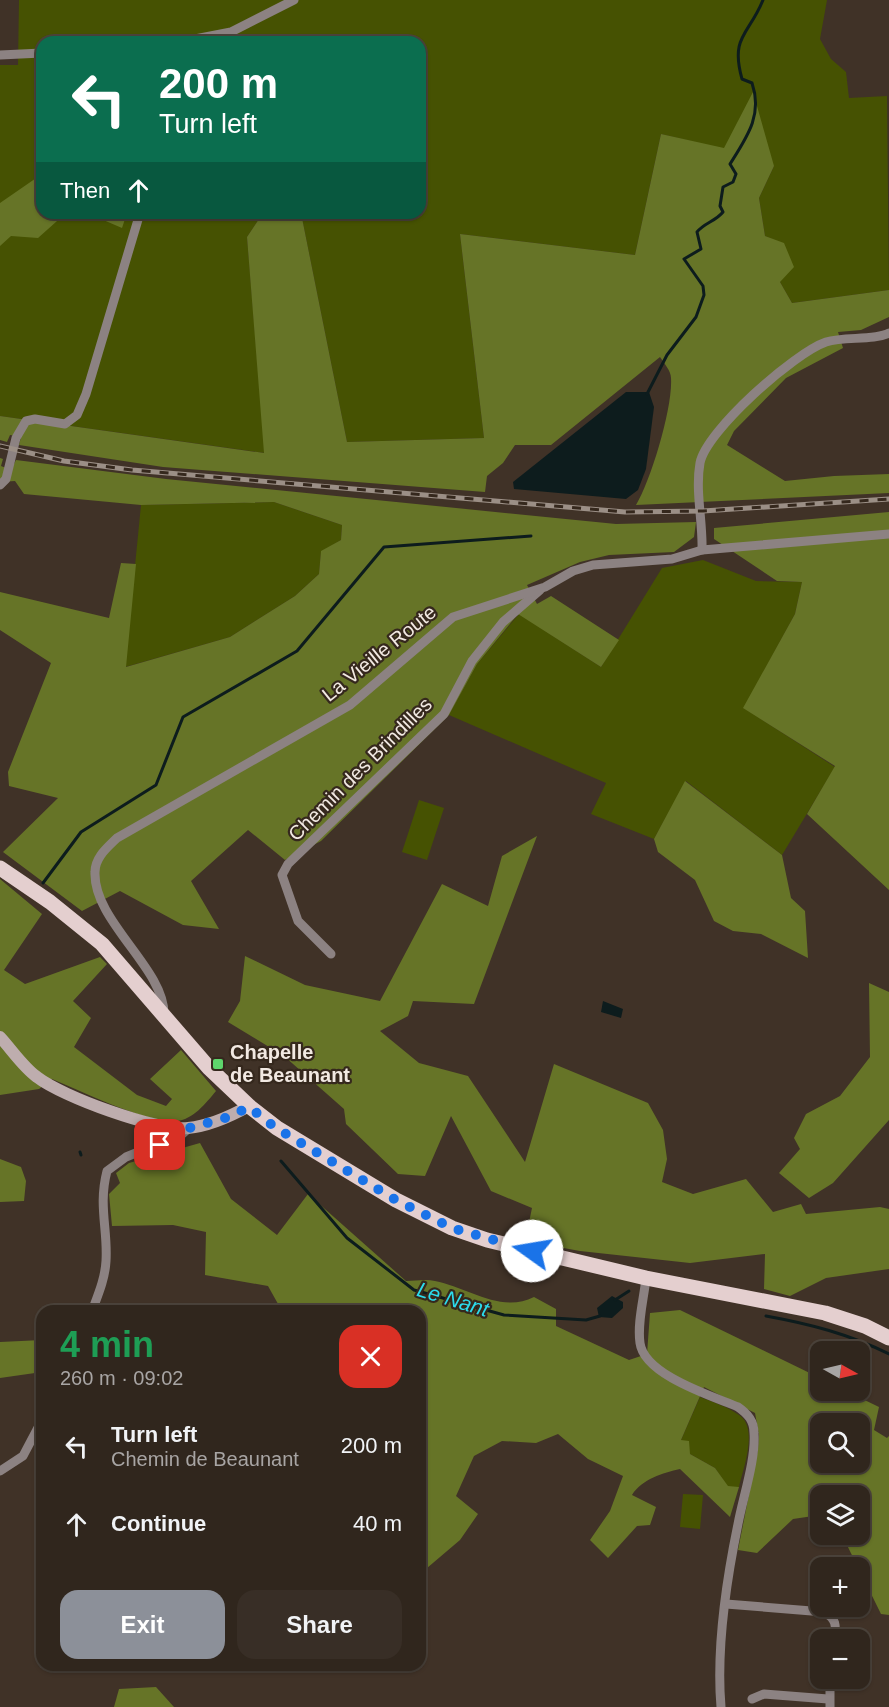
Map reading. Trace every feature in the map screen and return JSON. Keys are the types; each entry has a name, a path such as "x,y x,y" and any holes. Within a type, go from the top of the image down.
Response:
{"main road":[{"path":"0,868 50,902 102,944 209,1068 249,1107 276,1128 396,1200 452,1228 487,1240 646,1278 825,1313 865,1326 889,1338"}],"street":[{"path":"215,36 231,32 294,0"},
{"path":"0,56 36,53"},
{"path":"0,485 6,479 16,438 26,421 35,419 64,424 77,415 86,394 138,219"},
{"path":"702,550 700,464 704,448 718,429 772,378 805,352 844,337 889,333"},
{"name":"La Vieille Route","path":"164,1017 160,991 129,948 97,888 94,870 102,852 117,838 350,705 453,617 544,587 573,571 592,565 666,559 702,550 889,534"},
{"name":"Chemin des Brindilles","path":"331,954 298,921 282,875 288,864 444,714 472,661 503,622 544,587"},
{"path":"0,1037 36,1076 54,1088 142,1121 165,1127 189,1128 229,1117 249,1107"},
{"path":"94,1305 102,1284 106,1259 102,1203 107,1171 126,1157 148,1148 173,1142 189,1128"},
{"path":"646,1278 640,1344 645,1356 670,1377 738,1407 748,1414 753,1423 753,1446 733,1548 726,1604 719,1673 721,1707"},
{"path":"0,1470 23,1456 36,1433"},
{"path":"30,1446 36,1444"},
{"path":"726,1604 824,1612 832,1616 836,1629"},
{"path":"752,1699 764,1694 829,1703"}],"green space":[{"path":"19,0 827,0 820,39 831,59 846,72 849,98 887,96 889,290 792,303 780,282 784,244 765,236 759,198 774,166 724,149 661,134 635,255 460,234 484,438 347,442 302,219 426,219 426,36 36,36 36,219 259,219 247,237 265,453 0,416 0,65 18,65"},
{"path":"753,92 774,166 759,198 765,236 784,243 794,267 780,282 792,303 889,290 889,317 861,330 838,332 843,348 786,378 734,431 727,445 785,481 889,474 889,493 636,505 654,461 665,424 671,391 671,375 660,357 551,445 515,445 503,463 487,476 485,492 163,467 19,445 21,437 10,435 7,442 0,440 0,416 264,453 247,237 259,219 302,219 347,442 484,438 460,234 635,255 661,134 724,148"},
{"path":"36,178 36,219 59,219 38,238 11,236 0,246 0,203"},
{"path":"101,219 125,219 122,228"},
{"path":"0,458 3,459 1,466 11,470 16,460 166,479 616,524 696,522 694,537 674,552 609,555 580,562 527,585 537,604 551,596 619,640 601,667 518,614 477,664 449,715 321,841 285,860 248,830 191,881 219,929 183,925 120,891 82,911 3,852 58,798 9,786 8,772 51,663 0,630 0,592 109,618 121,563 136,564 126,667 230,637 295,596 319,574 321,551 341,540 342,525 274,502 141,505 24,494 15,481 0,482"},
{"path":"274,502 342,525 341,540 321,552 319,574 295,596 230,637 125,667 141,505"},
{"path":"889,512 889,890 807,814 835,766 743,708 795,614 802,582 777,581 714,539 714,528"},
{"path":"703,560 756,581 802,582 795,614 744,708 835,767 782,855 686,781 654,839 591,814 606,783 449,715 477,664 519,614 601,667 662,568"},
{"path":"685,781 782,855 791,898 805,911 808,958 761,934 733,931 714,921 695,880 658,852 654,839"},
{"path":"419,800 444,808 427,860 402,852"},
{"path":"537,836 474,1004 413,1001 408,1016 380,1031 419,1063 468,1076 525,1162 554,1064 648,1103 663,1130 667,1159 662,1182 693,1194 746,1179 773,1212 801,1204 806,1214 880,1207 889,1209 889,1269 826,1278 790,1296 764,1289 765,1254 690,1263 580,1251 519,1240 527,1232 532,1208 491,1191 451,1116 425,1176 398,1174 346,1124 344,1109 284,1056 228,1022 240,1001 245,956 305,985 380,1001 442,884 488,906 502,856"},
{"path":"0,879 42,914 4,970 25,984 100,957 107,964 73,1001 91,1018 74,1047 137,1095 166,1106 172,1099 150,1079 181,1050 216,1091 199,1110 188,1118 176,1121 148,1117 52,1079 39,1089 0,1095"},
{"path":"869,983 889,992 889,1120 833,1183 809,1198 779,1173 800,1149 794,1138 806,1114 840,1096 870,1057"},
{"path":"200,1143 231,1199 277,1235 308,1194 406,1281 435,1281 484,1298 509,1303 534,1297 556,1309 556,1326 629,1360 647,1354 650,1313 680,1310 810,1373 810,1401 867,1401 879,1407 874,1430 887,1438 889,1436 889,1615 881,1614 870,1592 870,1557 853,1557 847,1545 870,1545 870,1485 810,1485 810,1516 793,1519 757,1553 738,1550 758,1449 759,1435 755,1413 704,1387 681,1440 689,1441 690,1454 715,1468 728,1486 739,1487 730,1517 680,1469 660,1475 641,1485 632,1495 656,1507 650,1525 637,1526 608,1558 590,1540 610,1511 623,1476 588,1459 558,1434 536,1443 502,1441 474,1456 456,1496 478,1514 460,1540 426,1569 426,1305 279,1305 268,1286 205,1275 206,1232 173,1225 112,1226 109,1194 120,1183 116,1173 129,1163"},
{"path":"0,1159 21,1167 26,1181 24,1201 0,1202"},
{"path":"36,1340 36,1373 0,1378 0,1342"},
{"path":"700,1397 730,1410 745,1421 749,1439 739,1487 728,1487 715,1468 690,1454 681,1440"},
{"path":"683,1494 703,1495 700,1529 680,1527"},
{"path":"156,1687 174,1707 114,1707 119,1689"}],"shaded area":[{"path":"626,392 649,392 654,407 646,469 638,490 626,499 514,489 513,482"},
{"path":"603,1001 623,1009 621,1018 601,1012"},
{"path":"612,1296 623,1302 623,1308 612,1318 599,1317 597,1308"}],"waterway":[{"path":"647,394 667,355 696,317 704,295 703,286 684,259 701,249 697,232 723,212 720,206 723,187 733,182 736,174 730,164 752,125 756,105 755,95 752,83 742,79 738,53 743,36 763,0"},
{"path":"43,883 81,832 156,785 183,717 297,651 384,547 531,536"},
{"name":"Le Nant","path":"281,1161 347,1238 414,1290 504,1315 586,1320 600,1316"},
{"name":"Le Nant","path":"615,1300 629,1291"},
{"name":"Le Nant","path":"766,1316 829,1331 889,1354"}],"railway":[{"path":"0,446 64,461 132,470 625,512 703,511 889,499"}],"place":[{"name":"Chapelle de Beaunant","path":"218,1064"}],"route":[{"path":"160,1145 173,1142 189,1128 229,1117 249,1107 276,1128 396,1200 452,1228 487,1240 532,1251"}]}
